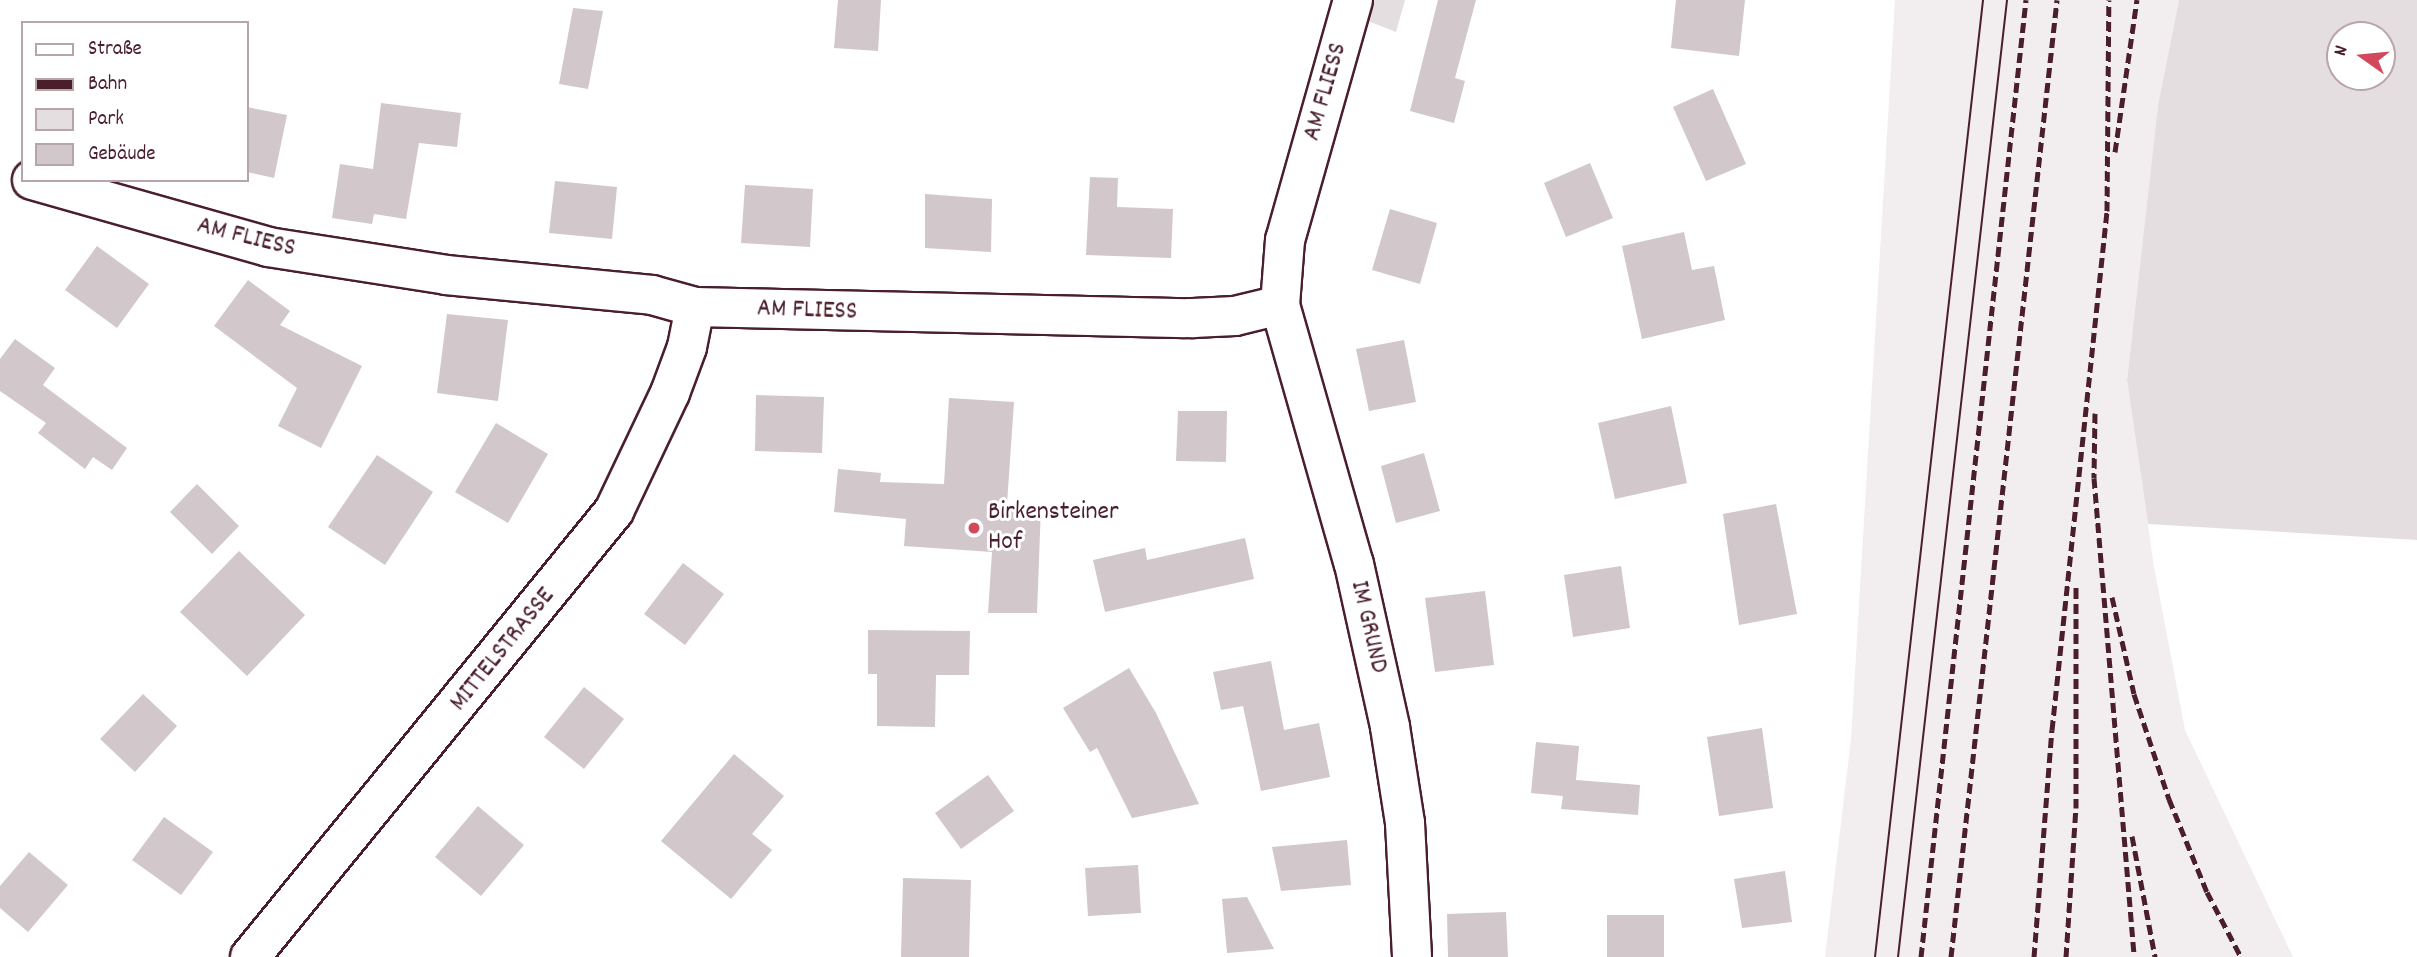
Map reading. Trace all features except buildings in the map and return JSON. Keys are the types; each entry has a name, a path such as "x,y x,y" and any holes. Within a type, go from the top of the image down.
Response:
{"street":[{"name":"AM FLIESS","path":"39,182 268,247 446,275 652,295 695,307 1193,318 1235,316 1280,305 1284,240 1353,0"},
{"path":"0,170 21,177"},
{"name":"IM GRUND","path":"1280,305 1354,564 1390,727 1405,823 1412,957"},
{"name":"MITTELSTRASSE","path":"250,957 614,511 670,393 687,347 695,307"}],"shaded area":[{"path":"1895,0 2179,0 2158,105 2127,380 2154,567 2185,730 2293,957 1825,957 1851,739"}],"green space":[{"path":"1369,0 1405,0 1396,32 1363,19"},
{"path":"2179,0 2417,0 2417,540 2148,524 2127,380 2158,105"}],"tram line":[{"path":"1875,957 1983,0"},
{"path":"1898,957 2007,0"}],"railway":[{"path":"1921,957 2026,0"},
{"path":"1951,957 2057,0"},
{"path":"2034,957 2052,730 2107,211 2109,0"},
{"path":"2115,152 2137,0"},
{"path":"2095,413 2094,478 2134,957"},
{"path":"2066,957 2076,808 2076,587"},
{"path":"2112,597 2134,694 2169,799 2207,892 2241,957"},
{"path":"2132,836 2155,957"}],"place":[{"name":"Birkensteiner Hof","path":"974,528"}]}
